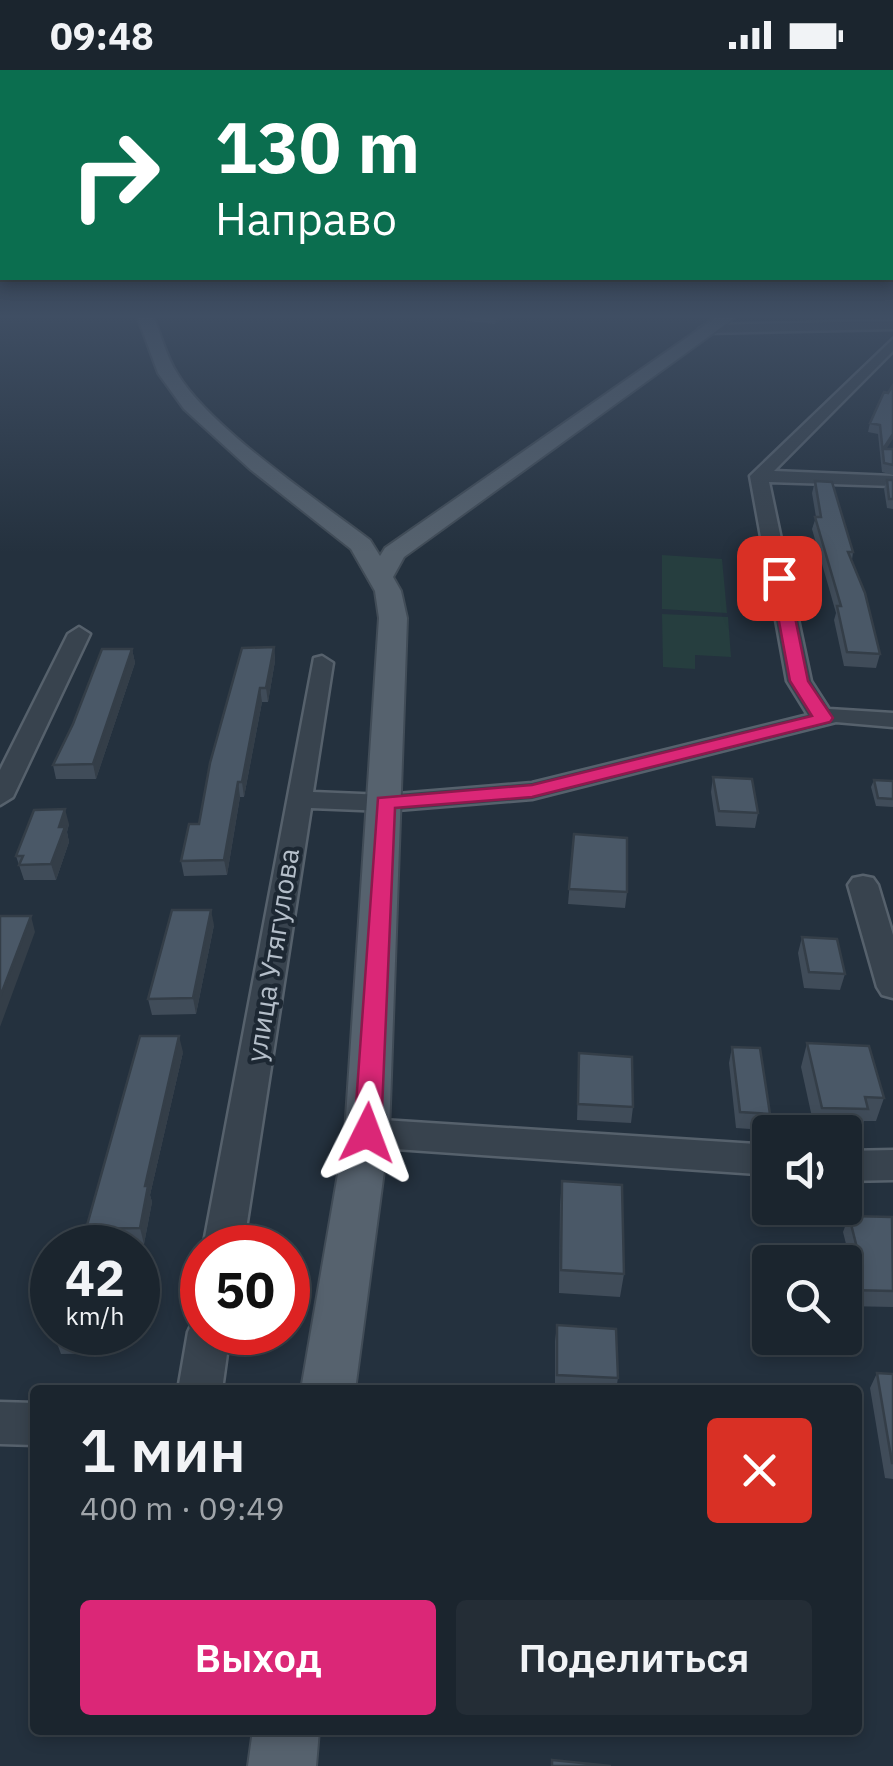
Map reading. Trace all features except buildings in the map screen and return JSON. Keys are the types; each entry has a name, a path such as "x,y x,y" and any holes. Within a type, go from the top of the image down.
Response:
{"main road":[{"path":"183,395 190,405 361,546 382,576 393,618 367,1133 329,1385"},
{"path":"382,576 394,553 614,395"},
{"path":"335,526 370,539 426,531"},
{"path":"282,1766 285,1735"}],"street":[{"path":"759,476 840,395"},
{"path":"759,476 893,481"},
{"path":"759,476 799,681 824,718"},
{"path":"0,797 79,634"},
{"name":"улица Утягулова","path":"228,1225 322,664"},
{"path":"298,799 385,803 532,791 824,718 893,720"},
{"path":"863,885 893,987"},
{"path":"367,1133 752,1159"},
{"path":"862,1166 893,1165"},
{"path":"201,1385 205,1355"},
{"path":"0,1423 30,1424"}],"green space":[{"path":"662,555 722,559 727,613 662,609"},
{"path":"662,614 728,617 731,657 695,655 695,669 663,667"}],"route":[{"path":"367,1133 385,803 532,791 824,718 799,681 779,578"}]}
